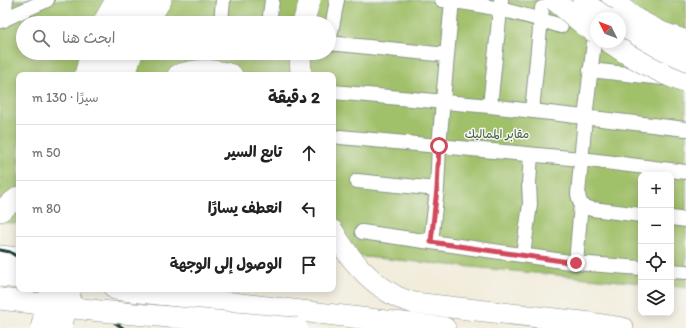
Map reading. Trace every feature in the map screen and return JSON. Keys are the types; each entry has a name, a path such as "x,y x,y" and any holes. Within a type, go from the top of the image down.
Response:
{"highway":[{"path":"107,16 116,0"},
{"path":"130,16 139,0"},
{"path":"151,16 161,0"},
{"path":"305,16 310,0"},
{"path":"584,0 598,12"},
{"path":"612,0 636,19 663,33 683,39"},
{"path":"634,0 663,26 683,39"},
{"path":"546,9 590,29"},
{"path":"626,32 650,46 686,62"},
{"path":"619,48 646,65 666,75 686,82"},
{"path":"86,72 90,60"},
{"path":"107,72 110,60"},
{"path":"126,72 130,60"},
{"path":"300,60 300,72"},
{"path":"190,72 198,70 221,72"},
{"path":"0,211 16,199"},
{"path":"336,237 340,244 372,280 398,297 414,303 623,328"},
{"path":"0,256 16,258"},
{"path":"0,276 16,278"},
{"path":"42,328 50,292"},
{"path":"61,328 70,292"},
{"path":"140,292 445,328"},
{"path":"0,299 100,311 297,328"}],"lane":[{"path":"2,20 6,0"},
{"path":"2,20 48,0"},
{"path":"222,16 223,0"},
{"path":"270,16 272,0"},
{"path":"309,16 310,0"},
{"path":"334,16 337,0"},
{"path":"431,242 437,189 439,146 447,55 449,0 546,9 561,26"},
{"path":"598,12 601,0"},
{"path":"490,106 501,4"},
{"path":"532,111 546,9"},
{"path":"336,44 447,55"},
{"path":"576,263 581,204 578,194 593,48"},
{"path":"306,60 306,72"},
{"path":"590,70 686,82"},
{"path":"336,92 490,106 686,129"},
{"path":"340,137 581,159 686,172"},
{"path":"524,255 530,204 529,183 531,155"},
{"path":"357,181 437,189"},
{"path":"581,204 592,209 638,215"},
{"path":"674,218 686,220"},
{"path":"362,232 576,263 638,268"},
{"path":"674,271 686,272"}],"green space":[{"name":"مقابر المماليك","path":"0,0 686,0 686,288 674,286 674,172 638,172 638,283 336,254 336,72 16,72 16,224 0,222"}],"railway":[{"path":"0,250 10,252 16,256"},
{"path":"69,292 123,328"}],"route":[{"path":"439,146 437,189 431,242 576,263"}]}
